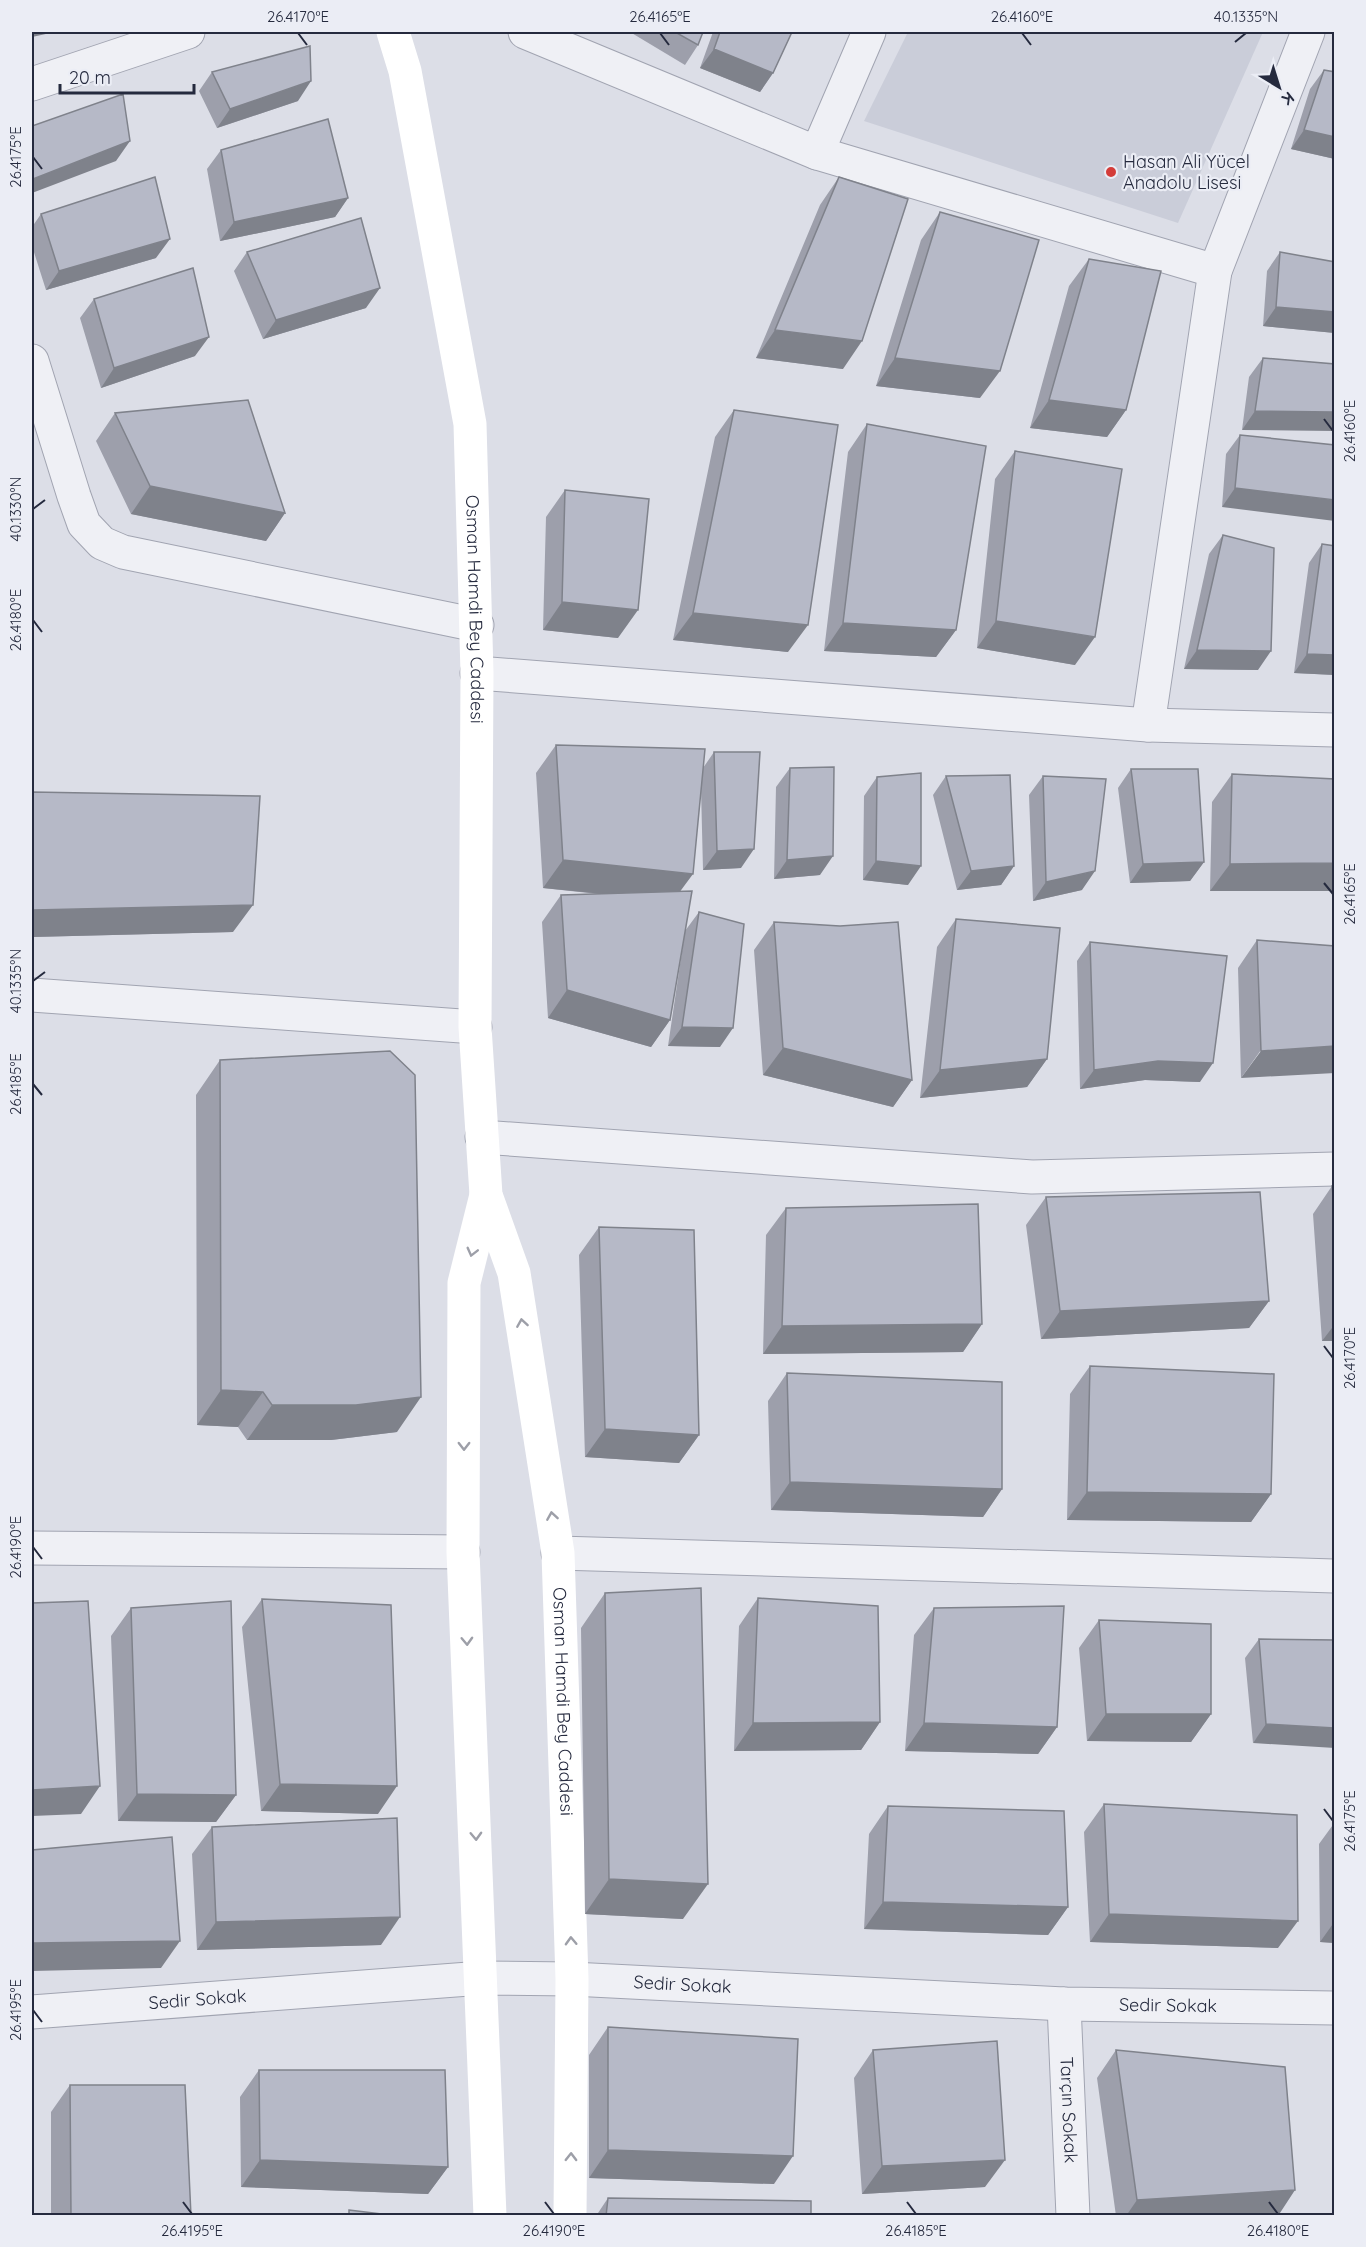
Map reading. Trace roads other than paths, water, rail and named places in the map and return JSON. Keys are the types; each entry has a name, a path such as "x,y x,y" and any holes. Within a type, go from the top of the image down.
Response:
{"street":[{"path":"32,84 188,32"},
{"name":"Osman Hamdi Bey Caddesi","path":"393,32 405,71 470,424 477,625 475,1027 486,1195 514,1273 558,1553 572,1979 570,2216"},
{"path":"525,32 817,153 1215,271"},
{"path":"817,153 869,32"},
{"path":"1148,725 1215,271 1308,32"},
{"path":"32,361 84,524 102,543 123,552 477,625"},
{"path":"477,673 1148,725 1335,730"},
{"path":"32,995 475,1027"},
{"path":"482,1137 1032,1178 1335,1169"},
{"name":"Osman Hamdi Bey Caddesi","path":"486,1195 464,1283 464,1552 490,2216"},
{"path":"32,1548 464,1552"},
{"path":"558,1553 1335,1576"},
{"name":"Sedir Sokak","path":"32,2012 482,1978 572,1979 1064,2004 1335,2008"},
{"name":"Tarçın Sokak","path":"1064,2004 1073,2216"}],"place":[{"name":"Hasan Ali Yücel Anadolu Lisesi","path":"1111,172"}]}
